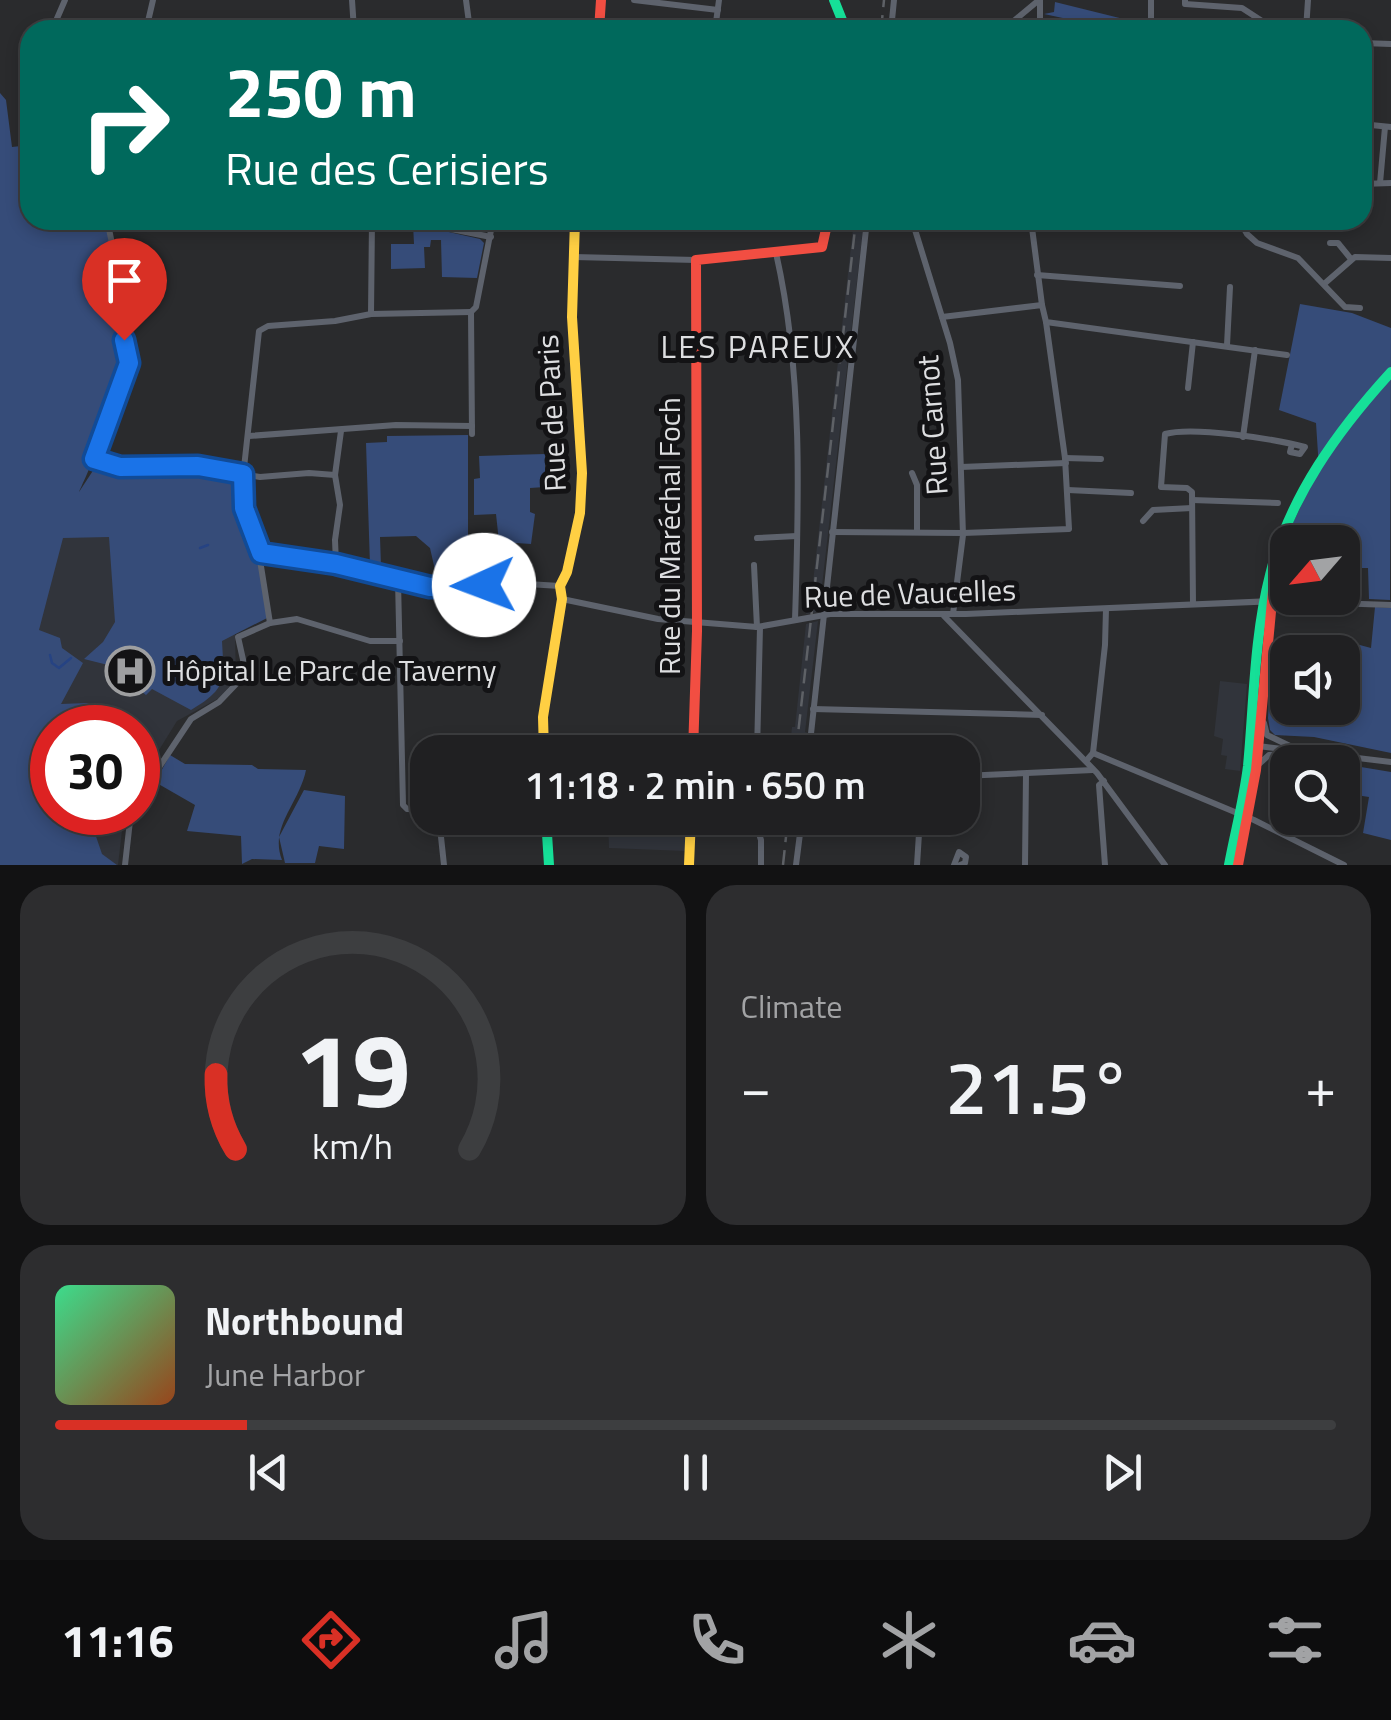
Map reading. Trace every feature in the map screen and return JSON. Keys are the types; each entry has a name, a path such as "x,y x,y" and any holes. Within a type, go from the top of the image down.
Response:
{"street":[{"path":"634,0 718,10"},
{"path":"716,20 718,0"},
{"path":"1015,20 1040,0"},
{"path":"1185,0 1185,4 1242,8 1260,20"},
{"path":"1380,183 1388,127"},
{"path":"1372,183 1391,183"},
{"path":"109,230 115,258 115,307 129,363 94,459 120,467 198,466 279,478 309,473 335,475"},
{"path":"372,230 372,314"},
{"path":"467,230 491,236"},
{"path":"249,436 396,425 472,430 471,312 476,306 492,230"},
{"name":"Rue de Paris","path":"544,735 561,592 580,513 582,473 572,316 574,230"},
{"path":"573,252 696,260 822,246 826,230"},
{"path":"811,735 866,230"},
{"name":"Rue Carnot","path":"916,230 958,380 963,533 954,614"},
{"path":"832,532 963,533 1069,528 1065,461 1032,230"},
{"path":"1246,230 1252,240 1298,258 1345,307 1360,308"},
{"path":"1334,243 1351,259"},
{"path":"776,253 790,324 794,376 796,620"},
{"path":"1324,284 1358,256 1391,258"},
{"name":"Rue du Maréchal Foch","path":"693,735 696,260"},
{"path":"1037,274 1180,286"},
{"path":"1226,345 1230,287"},
{"path":"942,317 1042,305"},
{"path":"270,623 259,553 244,508 243,474 258,335 262,328 372,314 471,312"},
{"path":"1046,322 1287,356"},
{"path":"1188,388 1193,342"},
{"path":"1243,437 1255,350"},
{"path":"1238,865 1267,603 1280,549 1321,461 1346,424 1391,372"},
{"path":"336,564 334,540 340,505 335,475 340,431"},
{"path":"1193,604 1192,492 1187,488 1161,487 1164,434 1243,437 1292,444"},
{"path":"961,467 1101,459"},
{"path":"912,474 917,485 917,532"},
{"path":"1068,490 1132,493"},
{"path":"1144,521 1152,510 1192,504 1278,504"},
{"path":"757,538 797,536"},
{"path":"475,586 476,552"},
{"name":"Rue de Vaucelles","path":"259,553 336,564 430,587 511,583 696,624 759,626 824,616 1270,603"},
{"path":"754,565 759,626 756,735"},
{"path":"398,580 403,805 410,809"},
{"path":"1230,865 1256,770 1253,745 1262,702 1267,603"},
{"name":"Rue de Vaucelles","path":"1360,603 1391,605"},
{"path":"1086,761 1093,753 1106,645 1106,609"},
{"path":"942,615 1104,781 1165,865"},
{"path":"160,766 191,719 218,702 240,680 244,664 238,637 270,623 297,619 370,641 400,642"},
{"path":"1020,716 1028,701"},
{"path":"1262,702 1266,734 1289,745"},
{"path":"813,709 1042,715"},
{"path":"1253,745 1270,747"},
{"path":"1093,753 1244,816 1344,865"},
{"path":"1256,770 1270,755"},
{"path":"1360,758 1391,762"},
{"path":"980,775 1094,770"},
{"path":"1025,865 1026,774"},
{"path":"1104,781 1099,798 1105,865"},
{"path":"125,865 128,835"},
{"path":"441,835 444,865"},
{"path":"547,835 549,865"},
{"path":"689,865 690,835"},
{"path":"759,835 762,865"},
{"path":"796,865 800,835"},
{"path":"917,865 919,835"}],"shaded area":[{"path":"1055,2 1128,20 1072,20 1044,14 1054,12"},
{"path":"0,93 6,100 12,147 20,146 20,230 108,230 115,258 116,308 127,347 127,365 79,492 96,466 147,475 234,479 239,507 256,545 267,618 222,641 218,689 191,710 152,689 146,695 108,665 84,659 103,642 115,622 109,537 63,538 39,630 60,638 62,648 83,663 61,704 92,705 30,705 30,835 96,835 102,854 117,865 0,865"},
{"path":"413,230 440,230 480,239 484,243 477,278 442,277 441,240 431,240 430,247 424,247 425,268 391,269 391,244 414,244"},
{"path":"853,230 863,230 819,612 806,614 812,591"},
{"path":"1300,304 1352,313 1391,328 1390,600 1369,599 1368,568 1360,568 1360,525 1292,525 1319,469 1316,423 1279,410"},
{"path":"468,435 468,559 446,559 446,570 435,570 430,548 416,536 380,537 381,566 370,565 366,443 387,442 387,436"},
{"path":"545,454 545,487 530,488 530,512 535,514 531,544 499,542 496,514 474,515 474,479 480,478 479,456"},
{"name":"Hôpital Le Parc de Taverny","path":"96,466 117,473 183,473 238,480 239,507 256,545 267,618 235,634 236,679 219,698 177,721 160,748 160,705 30,705 30,775 19,751 23,616"},
{"path":"1375,607 1391,608 1391,753 1314,737 1275,735 1270,730 1268,718 1270,680 1270,725 1360,725 1360,645 1371,648"},
{"path":"818,621 805,732 808,735 791,735 795,727 806,624"},
{"path":"1220,681 1247,684 1240,771 1225,769 1227,756 1221,755 1223,739 1214,736"},
{"path":"170,755 185,764 306,770 279,837 282,860 252,859 242,864 241,836 187,831 195,805 160,785 160,773"},
{"path":"1360,767 1391,772 1391,840 1363,833 1369,797 1360,796"},
{"path":"304,790 345,796 344,849 319,846 315,863 285,863 279,837"},
{"name":"Hôpital Le Parc de Taverny","path":"121,835 118,865 98,865 58,836"},
{"path":"609,835 686,835 686,851 609,848"}],"waterway":[{"path":"200,548 208,545"},
{"path":"50,655 59,668 71,658"}],"railway":[{"path":"882,20 884,0"},
{"path":"798,735 855,230"},
{"path":"783,865 786,835"}],"traffic: fast":[{"path":"834,0 842,20"},
{"path":"1229,865 1248,766 1261,622 1278,546 1303,492 1334,441 1391,372"},
{"path":"547,835 549,865"}],"traffic: slow":[{"path":"544,735 562,599 560,586 567,572 580,513 582,473 572,317 575,230"},
{"path":"689,865 690,835"}],"traffic: jam":[{"path":"600,20 601,0"},
{"path":"694,735 696,260 822,247 826,230"},
{"path":"1238,865 1256,770 1271,615"}],"place":[{"name":"Hôpital Le Parc de Taverny","path":"130,671"}],"district":[{"name":"LES PAREUX","path":"758,347"}],"route":[{"path":"124,340 129,363 94,459 120,467 198,466 243,474 244,508 261,553 336,564 430,587 484,585"}]}
